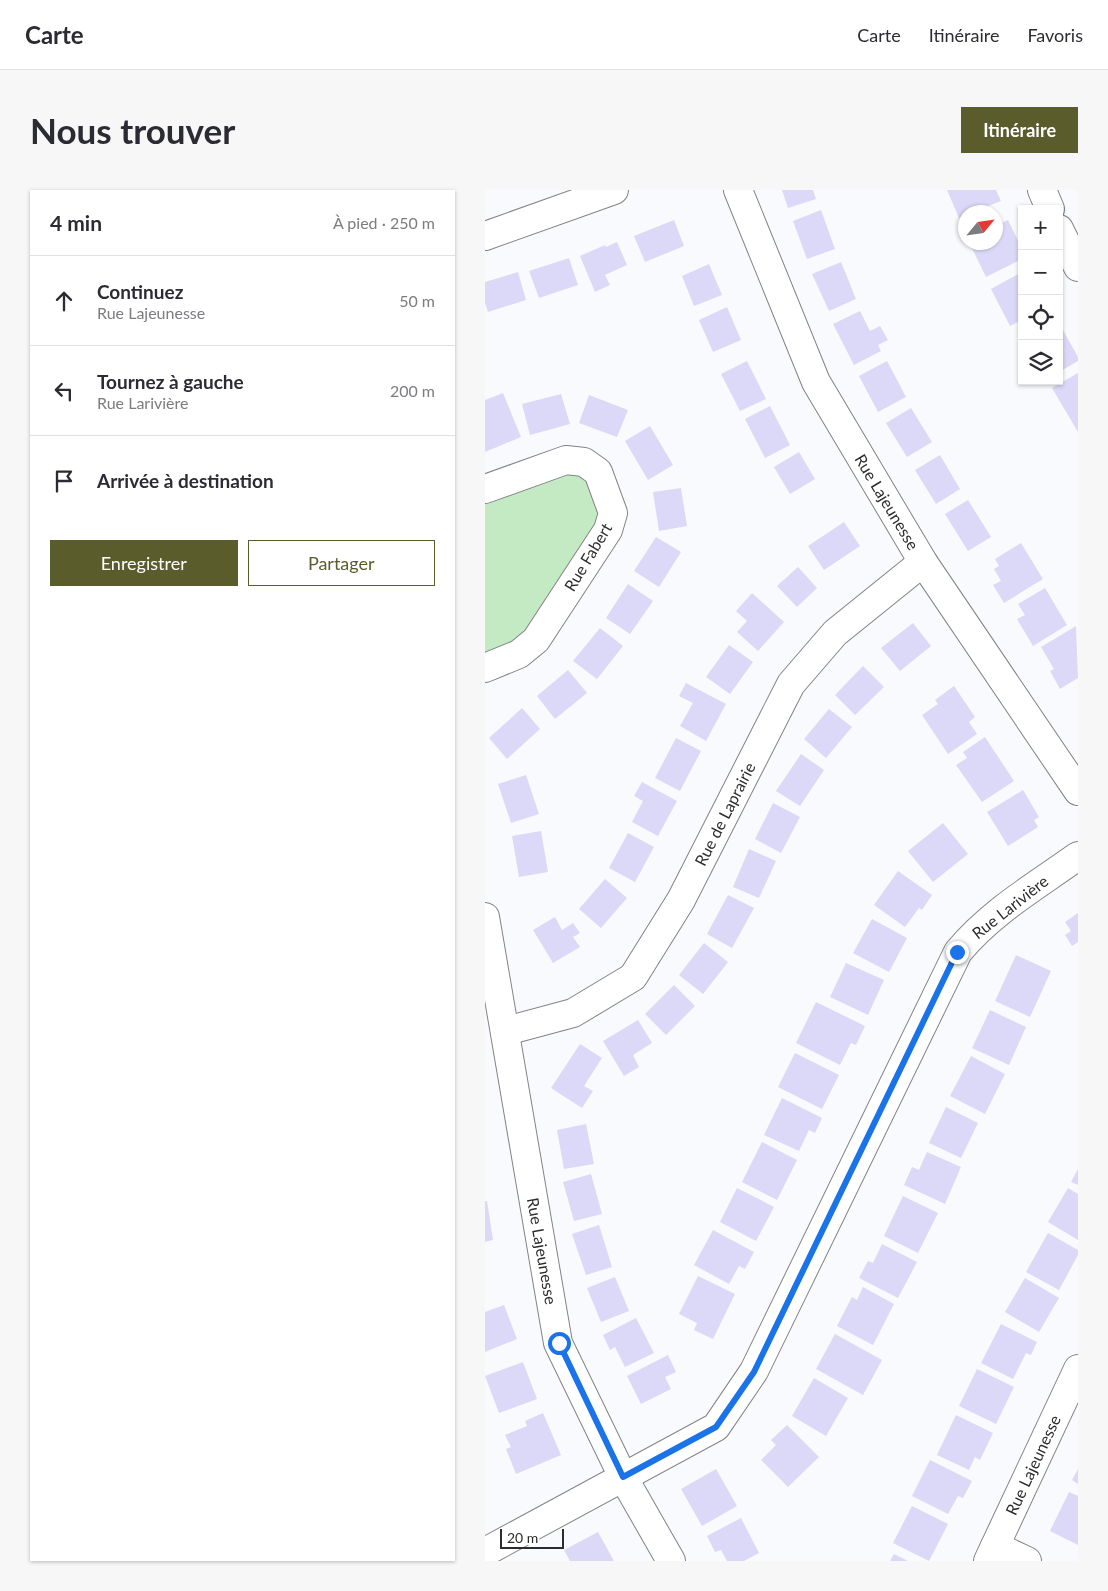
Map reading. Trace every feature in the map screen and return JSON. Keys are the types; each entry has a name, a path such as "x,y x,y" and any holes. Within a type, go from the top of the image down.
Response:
{"street":[{"path":"485,236 614,190"},
{"name":"Rue Lajeunesse","path":"738,190 816,382 923,562 1078,791"},
{"path":"1042,190 1048,205"},
{"path":"1063,237 1078,267"},
{"name":"Rue Fabert","path":"485,489 566,460 584,462 598,472 613,514 608,530 536,640 519,654 485,668"},
{"name":"Rue de Laprairie","path":"506,1031 573,1013 633,977 681,900 791,684 835,633 923,562"},
{"name":"Rue Larivière","path":"485,1552 716,1427 754,1372 957,952 973,932 1078,856"},
{"name":"Rue Lajeunesse","path":"485,917 559,1343 623,1477 671,1561"},
{"name":"Rue Lajeunesse","path":"992,1553 1078,1369"},
{"path":"992,1553 1027,1561"}],"green space":[{"path":"584,462 613,513 536,640 485,668 485,489"}],"building":[{"path":"782,190 813,190 816,199 788,208"},
{"path":"947,190 996,190 1001,201 991,205 958,205 958,216"},
{"path":"821,210 835,249 807,259 793,221"},
{"path":"674,220 684,246 645,262 634,236"},
{"path":"1008,220 1018,241 1018,261 986,277 973,250 1003,250 1003,222"},
{"path":"617,242 627,265 605,275 610,285 595,292 580,256"},
{"path":"569,258 578,285 539,298 529,271"},
{"path":"841,262 856,299 829,311 812,274"},
{"path":"709,264 722,295 694,306 682,276"},
{"path":"518,272 526,300 488,312 485,303 485,282"},
{"path":"1018,274 1018,322 1010,326 991,289"},
{"path":"727,307 741,340 713,352 699,320"},
{"path":"860,311 870,331 880,326 888,340 878,345 881,351 854,365 833,324"},
{"path":"1063,330 1078,357 1078,361 1063,370"},
{"path":"747,361 766,399 740,411 721,374"},
{"path":"887,361 906,397 878,412 859,376"},
{"path":"1078,373 1078,432 1052,388 1057,385 1063,385 1063,382"},
{"path":"503,393 521,437 485,452 485,400"},
{"path":"561,394 570,424 530,435 522,404"},
{"path":"589,395 628,410 617,437 579,423"},
{"path":"770,406 790,445 765,458 745,419"},
{"path":"911,408 932,442 907,457 886,423"},
{"path":"650,426 673,465 648,480 625,441"},
{"path":"799,452 815,479 790,494 774,467"},
{"path":"940,455 960,489 936,504 915,470"},
{"path":"681,488 687,526 659,531 653,492"},
{"path":"968,500 991,537 968,551 945,514"},
{"path":"844,522 860,546 824,570 808,546"},
{"path":"656,537 681,552 659,587 634,571"},
{"path":"1021,543 1043,579 1004,603 993,585 1001,581 994,569 999,566 995,559"},
{"path":"798,567 817,588 797,607 777,586"},
{"path":"628,584 653,601 630,634 606,618"},
{"path":"1045,588 1067,625 1033,646 1017,619 1025,615 1018,604"},
{"path":"752,593 784,622 758,651 737,632 747,621 736,611"},
{"path":"913,623 931,646 900,671 881,648"},
{"path":"1076,626 1078,678 1060,689 1050,671 1054,669 1041,647"},
{"path":"600,628 623,646 597,679 573,661"},
{"path":"729,645 753,662 730,694 706,677"},
{"path":"863,666 884,687 855,715 835,695"},
{"path":"568,670 587,693 555,719 537,696"},
{"path":"686,683 726,704 706,741 680,726 693,703 679,696"},
{"path":"954,686 975,717 969,722 977,734 948,754 922,715 938,704 935,700"},
{"path":"522,708 540,729 507,759 489,738"},
{"path":"829,709 852,727 826,758 804,739"},
{"path":"985,737 1014,781 982,802 956,765 967,758 963,752"},
{"path":"676,738 701,751 680,791 655,778"},
{"path":"801,754 824,770 800,806 776,791"},
{"path":"526,775 539,814 511,823 498,784"},
{"path":"642,782 677,801 658,836 632,822 643,801 634,796"},
{"path":"1023,790 1039,817 1034,820 1038,827 1008,846 987,812"},
{"path":"773,803 800,817 781,853 755,839"},
{"path":"943,823 968,854 933,882 908,851"},
{"path":"541,831 548,872 519,877 512,836"},
{"path":"628,833 654,847 635,882 609,868"},
{"path":"749,849 776,861 759,898 733,887"},
{"path":"898,871 932,895 922,910 919,908 905,927 874,905"},
{"path":"605,879 627,898 601,928 579,909"},
{"path":"728,895 754,908 732,948 707,934"},
{"path":"1078,913 1078,942 1072,946 1065,935 1071,931 1065,922"},
{"path":"555,917 562,930 573,923 580,933 573,937 580,947 553,963 533,930"},
{"path":"872,919 907,938 889,972 853,953"},
{"path":"704,943 728,962 703,994 679,975"},
{"path":"1016,955 1051,971 1030,1017 995,1001"},
{"path":"846,963 884,980 868,1015 830,997"},
{"path":"674,985 695,1006 666,1035 645,1014"},
{"path":"816,1002 865,1026 856,1045 851,1043 840,1065 796,1043"},
{"path":"990,1010 1026,1027 1009,1065 972,1048"},
{"path":"638,1020 652,1043 633,1055 639,1067 624,1076 603,1041"},
{"path":"580,1044 602,1058 584,1086 593,1091 582,1108 551,1088"},
{"path":"795,1053 839,1075 822,1109 778,1087"},
{"path":"971,1056 1005,1074 985,1114 950,1096"},
{"path":"782,1098 822,1118 815,1133 809,1130 799,1151 764,1135"},
{"path":"946,1107 978,1123 961,1158 929,1143"},
{"path":"586,1124 594,1164 564,1169 557,1130"},
{"path":"762,1142 797,1160 777,1200 742,1182"},
{"path":"927,1152 961,1167 945,1204 904,1185 912,1167 919,1170"},
{"path":"1078,1169 1078,1185 1071,1182"},
{"path":"591,1174 602,1214 574,1221 563,1182"},
{"path":"737,1188 774,1207 756,1241 720,1222"},
{"path":"1068,1188 1078,1194 1078,1240 1048,1222"},
{"path":"903,1196 938,1213 918,1253 884,1236"},
{"path":"485,1201 487,1201 493,1240 485,1242"},
{"path":"599,1225 612,1267 586,1275 572,1234"},
{"path":"713,1230 754,1252 745,1269 739,1266 729,1284 694,1265"},
{"path":"1048,1233 1078,1250 1078,1255 1059,1290 1026,1272"},
{"path":"882,1244 917,1262 898,1298 859,1278 868,1261 873,1263"},
{"path":"698,1276 735,1294 713,1339 694,1330 697,1323 679,1314"},
{"path":"615,1277 629,1311 601,1322 587,1288"},
{"path":"1025,1278 1059,1298 1039,1332 1005,1312"},
{"path":"863,1287 894,1304 873,1345 837,1326 852,1297 857,1300"},
{"path":"504,1305 517,1339 485,1352 485,1312"},
{"path":"636,1318 654,1353 625,1367 615,1347 610,1350 603,1335"},
{"path":"1001,1324 1037,1342 1031,1355 1026,1353 1013,1379 981,1363"},
{"path":"835,1334 882,1360 863,1395 816,1369"},
{"path":"668,1355 676,1372 665,1377 671,1389 641,1404 627,1376"},
{"path":"523,1362 537,1399 499,1413 485,1376"},
{"path":"977,1369 1014,1387 996,1424 959,1406"},
{"path":"814,1378 848,1398 826,1436 792,1416"},
{"path":"543,1413 561,1455 516,1474 506,1449 511,1447 505,1435 527,1426 525,1421"},
{"path":"956,1415 993,1433 980,1460 975,1457 969,1470 937,1455"},
{"path":"787,1425 819,1457 788,1487 761,1460 776,1445 771,1440"},
{"path":"930,1460 972,1481 963,1498 958,1496 948,1514 912,1496"},
{"path":"716,1469 737,1506 702,1526 681,1489"},
{"path":"1078,1469 1078,1484 1072,1480"},
{"path":"1069,1492 1078,1496 1078,1545 1050,1531"},
{"path":"912,1506 948,1524 929,1561 893,1543"},
{"path":"741,1518 759,1553 744,1561 727,1561 721,1550 715,1552 707,1536"},
{"path":"598,1532 614,1561 570,1561 564,1550"},
{"path":"894,1554 908,1561 890,1561"}],"route":[{"path":"559,1343 623,1477 716,1427 754,1372 957,952"}]}
